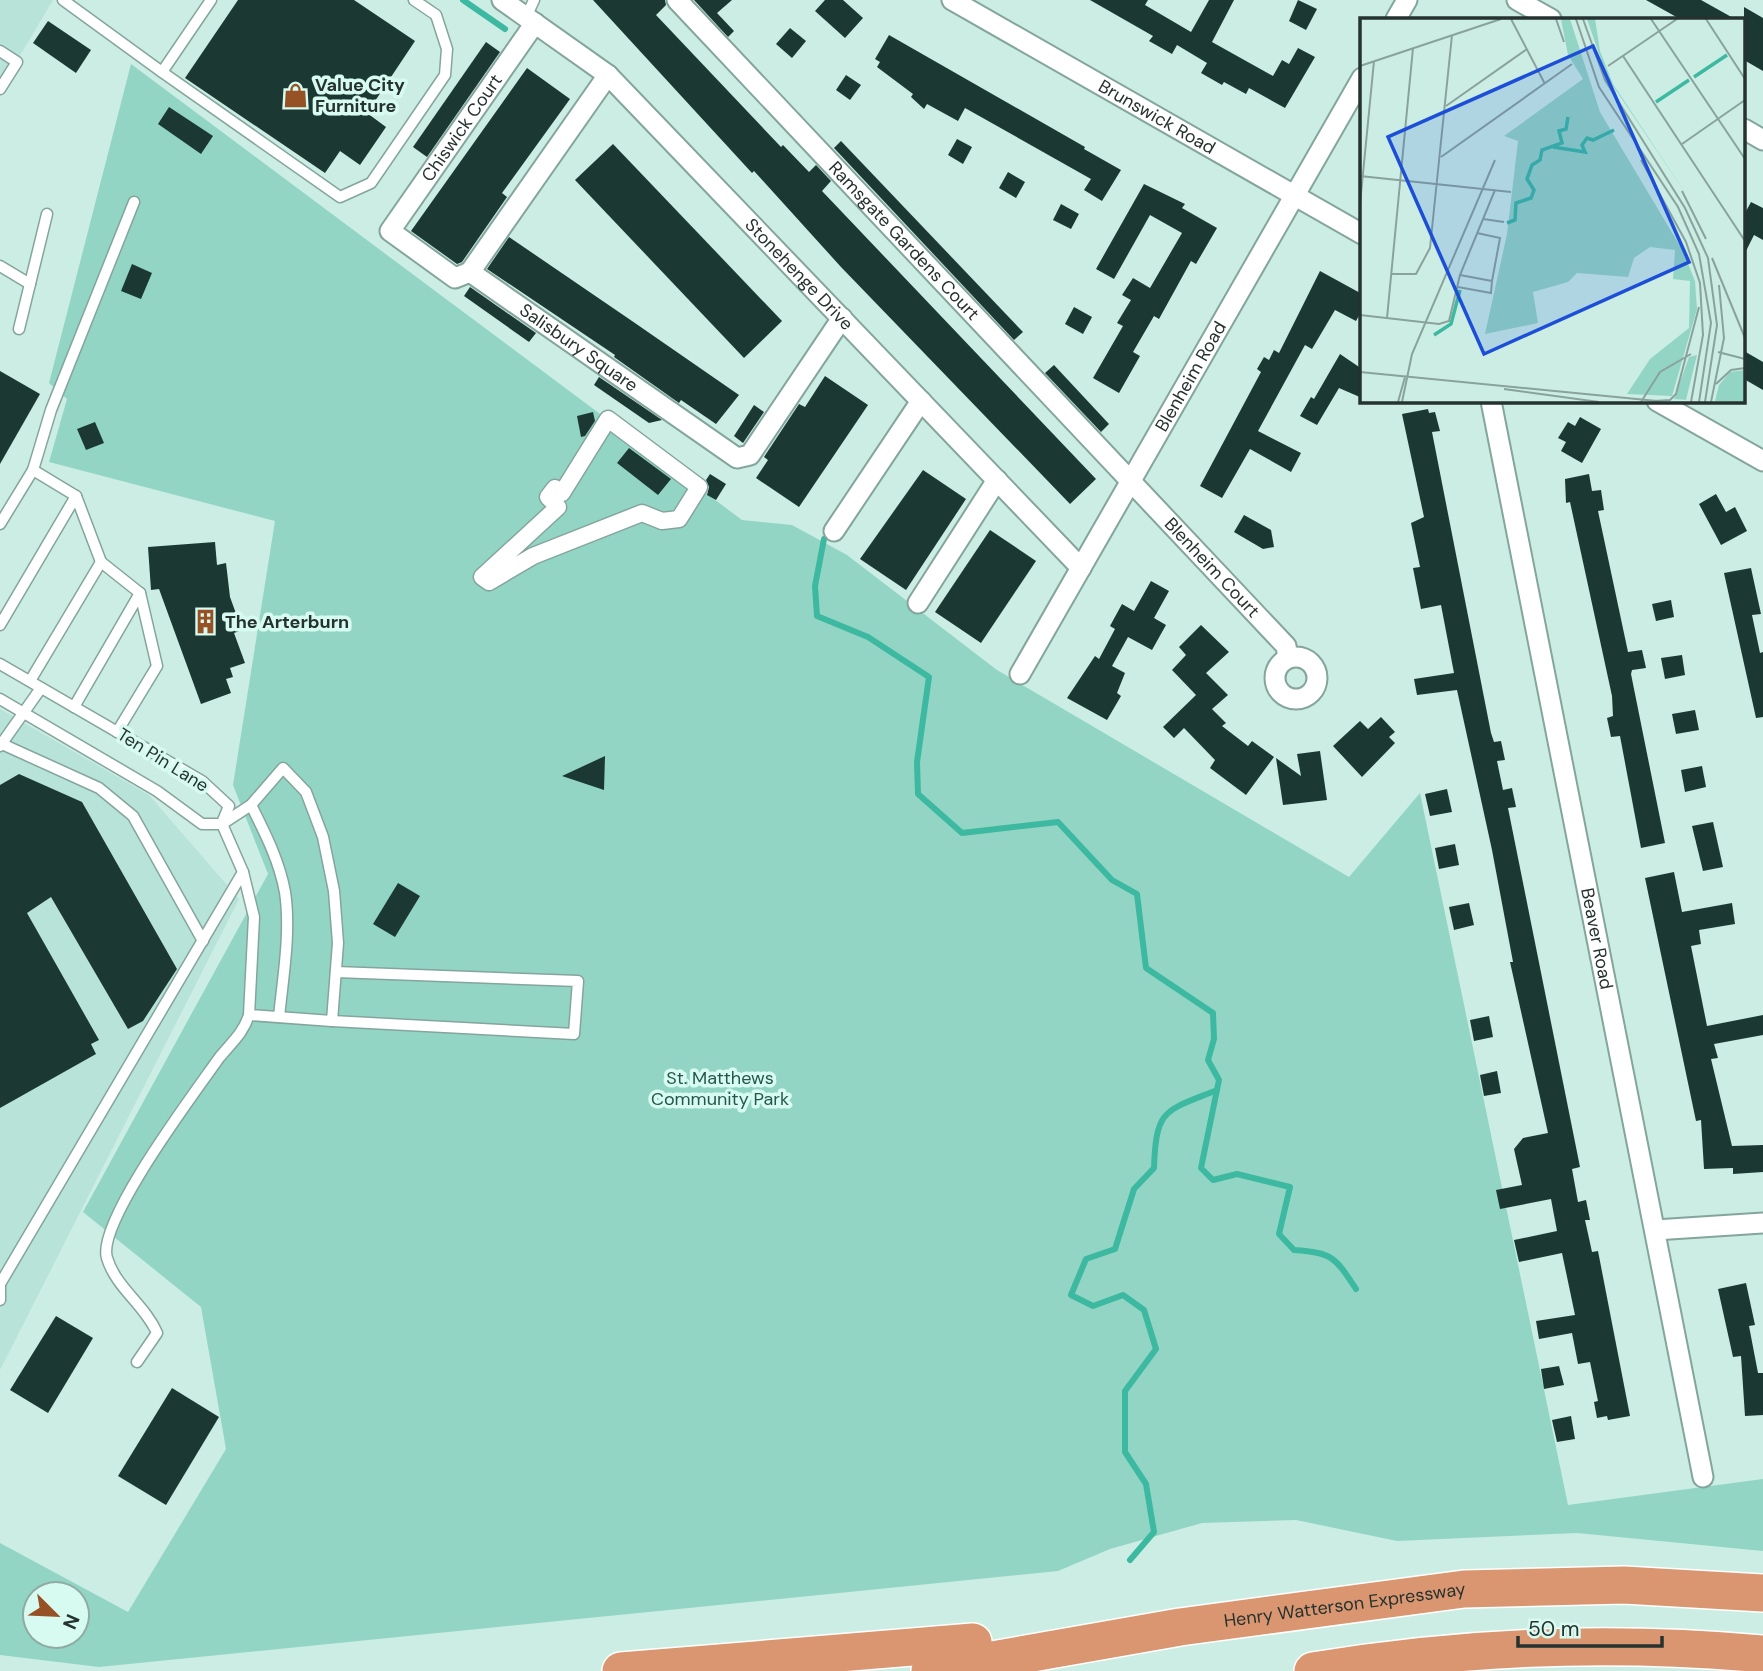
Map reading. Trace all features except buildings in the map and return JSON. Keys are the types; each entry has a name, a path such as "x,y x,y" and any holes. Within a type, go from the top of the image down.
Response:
{"highway":[{"name":"Henry Watterson Expressway","path":"930,1671 1180,1627 1464,1589 1623,1585 1763,1593"},
{"path":"621,1671 1180,1627"},
{"path":"1313,1671 1393,1658 1527,1647 1633,1646 1763,1654"}],"street":[{"name":"Stonehenge Drive","path":"502,0 531,13 608,75 1081,568"},
{"name":"Ramsgate Gardens Court","path":"677,0 1131,481"},
{"name":"Brunswick Road","path":"952,0 1360,233"},
{"path":"1397,18 1407,0"},
{"path":"1517,0 1549,18"},
{"name":"Chiswick Court","path":"470,272 455,278 390,232 531,13"},
{"path":"470,272 608,75"},
{"name":"Blenheim Road","path":"1020,674 1360,81"},
{"path":"1746,130 1763,139"},
{"name":"Salisbury Square","path":"470,272 737,458 750,455 842,318"},
{"path":"834,531 921,401"},
{"name":"Beaver Road","path":"1491,402 1703,1477"},
{"path":"1659,402 1763,461"},
{"path":"608,419 699,488 680,519 662,521 642,513 543,551 489,582 482,576 558,507 548,497 555,488 562,494 608,419"},
{"path":"918,603 997,480"},
{"name":"Blenheim Court","path":"1131,481 1286,646 1288,658"},
{"path":"1655,1230 1763,1223"}],"lane":[{"path":"63,0 340,197 371,183 445,75 447,48 436,15 414,0"},
{"path":"162,72 211,0"},
{"path":"0,51 17,62 0,88"},
{"path":"0,524 33,470 51,410 134,202"},
{"path":"19,329 47,214"},
{"path":"0,266 30,284"},
{"path":"33,470 76,496 101,562 140,593 157,666 117,732"},
{"path":"0,625 76,496"},
{"path":"30,681 101,562"},
{"path":"74,707 140,593"},
{"name":"Ten Pin Lane","path":"0,664 202,781 229,806 222,824 202,824 157,791 0,699"},
{"path":"41,688 1,745 99,788 133,816 203,942"},
{"path":"137,1362 157,1333 152,1320 119,1284 106,1255 110,1232 122,1203 222,1055 243,1032 249,1015 254,917 243,872 222,824 251,805 283,768 306,792 323,837 334,891 338,943 332,1021"},
{"path":"251,805 274,853 285,893 285,951 279,1017"},
{"path":"0,1300 0,1284 243,872"},
{"path":"249,1015 574,1034 578,981 336,972"}],"shaded area":[{"path":"0,0 53,0 0,89"},
{"path":"0,709 149,795 239,899 0,1370"}],"green space":[{"name":"St. Matthews Community Park","path":"131,64 742,520 792,525 847,555 997,670 1349,877 1420,793 1568,1505 1763,1479 1763,1551 1577,1533 1397,1541 1296,1520 1202,1523 1110,1549 1058,1571 99,1667 0,1655 0,1543 69,1580 21,1580 21,1650 91,1650 91,1592 128,1612 226,1449 201,1307 83,1212 268,874 233,785 275,521 49,462 67,399 49,383"}],"waterway":[{"path":"463,0 505,29"},
{"path":"824,539 815,586 817,616 868,637 929,677 917,762 918,794 962,833 1058,822 1112,880 1137,894 1146,968 1213,1013 1214,1039 1208,1060 1219,1080 1201,1168 1213,1180 1237,1174 1290,1187 1279,1234 1294,1250 1317,1253 1332,1259 1356,1289"},
{"path":"1130,1560 1154,1532 1146,1484 1125,1452 1125,1391 1156,1349 1144,1310 1123,1295 1093,1306 1071,1295 1086,1259 1115,1249 1134,1189 1154,1168 1157,1133 1161,1122 1175,1108 1217,1090"}],"place":[{"name":"Value City Furniture","path":"295,95"},
{"name":"The Arterburn","path":"205,622"}]}
